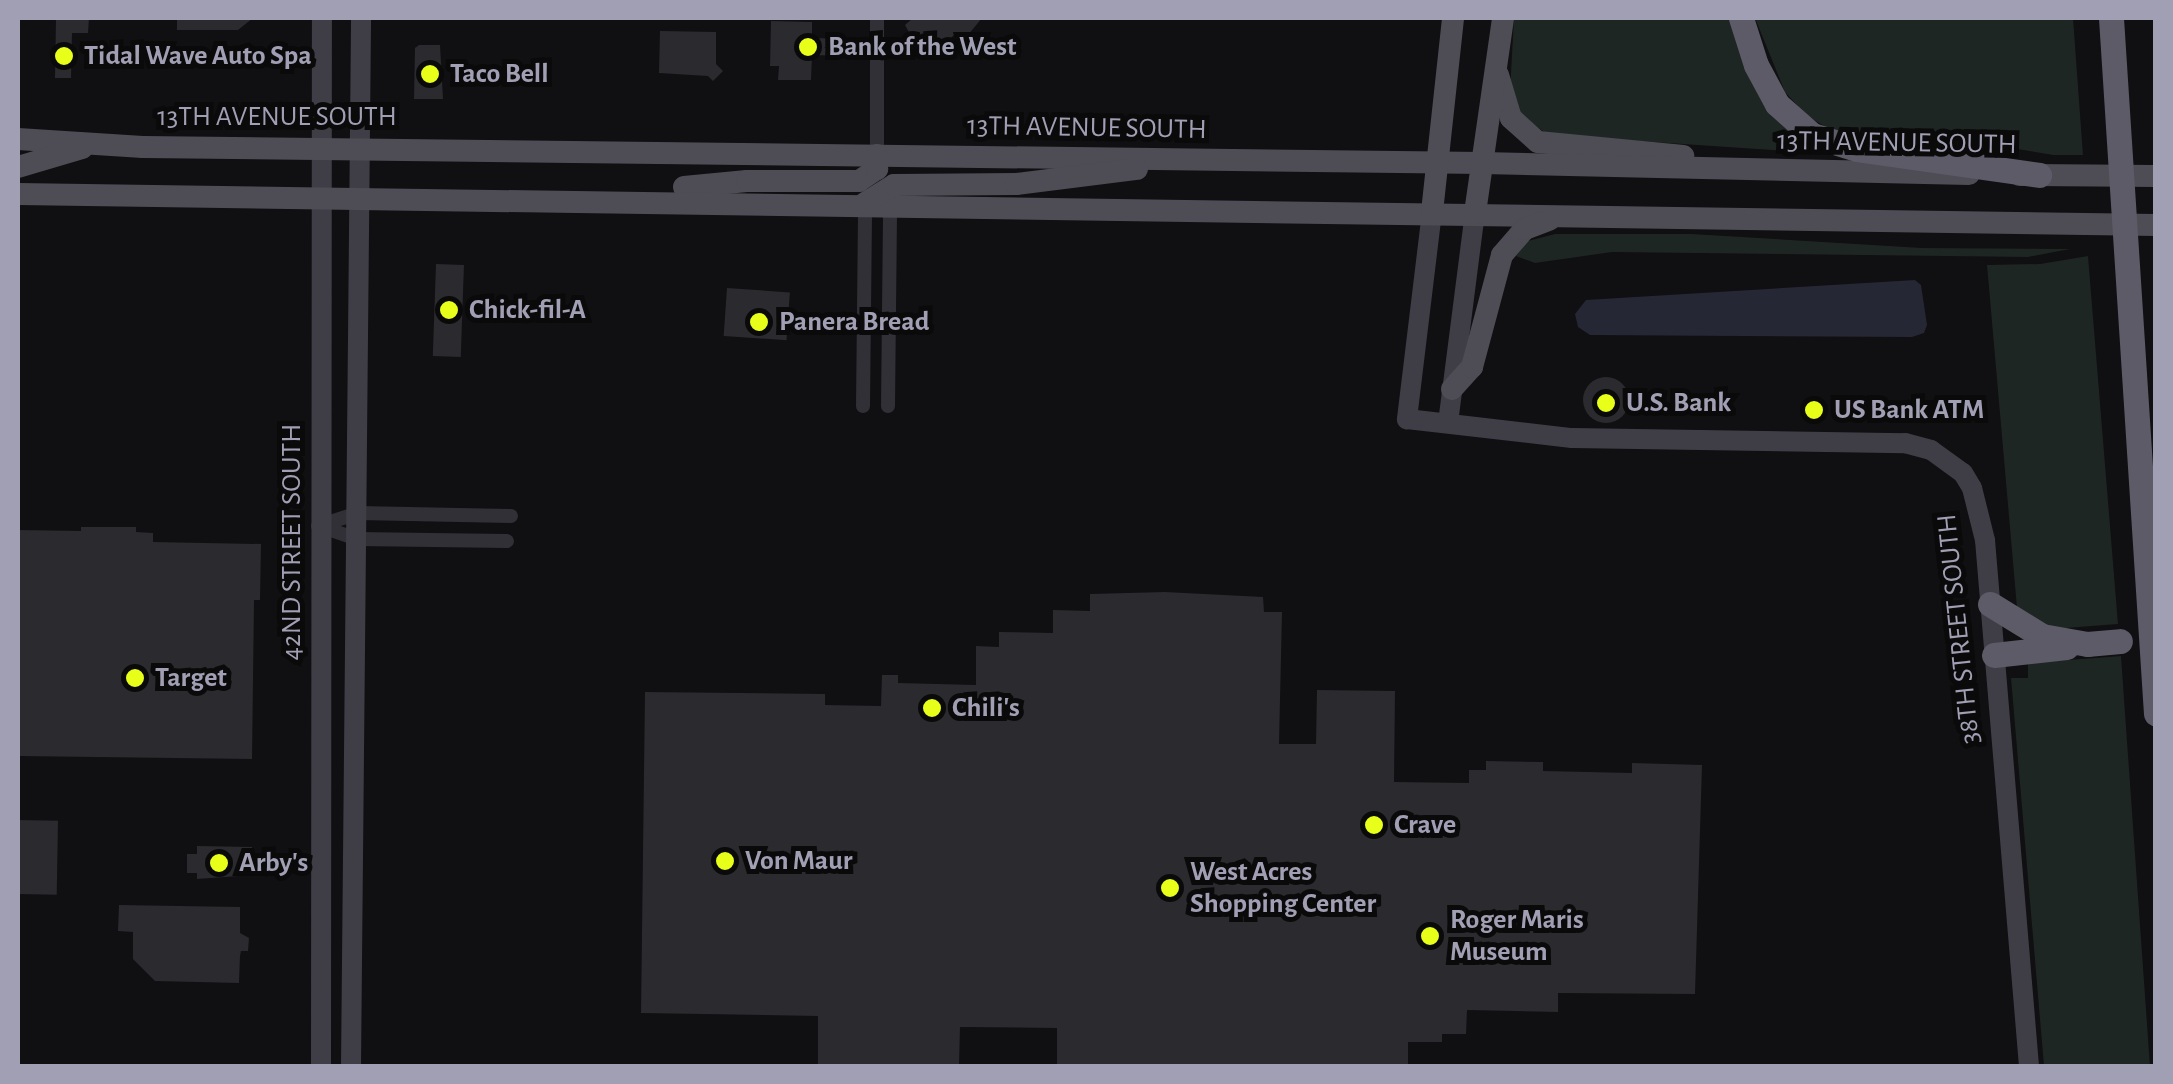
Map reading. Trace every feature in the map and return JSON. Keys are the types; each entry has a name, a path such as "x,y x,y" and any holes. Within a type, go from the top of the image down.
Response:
{"highway":[{"path":"1741,18 1756,64 1777,104 1812,135 1857,150 2039,176"},
{"path":"2111,19 2156,714"},
{"path":"1990,604 2026,630 2087,644"},
{"path":"1994,655 2120,641"}],"main road":[{"name":"42ND STREET SOUTH","path":"321,1066 324,781 318,526 322,18"},
{"path":"351,1066 360,18"},
{"name":"38TH STREET SOUTH","path":"1453,18 1407,418 1572,438 1905,444 1932,450 1951,461 1972,488 1985,540 2028,1066"},
{"path":"1448,423 1503,18"},
{"path":"1498,74 1511,118 1538,142 1675,154 1780,171"},
{"name":"13TH AVENUE SOUTH","path":"18,139 90,145 2156,176"},
{"path":"18,167 90,145"},
{"path":"611,199 747,182 858,182 876,169 877,155"},
{"path":"866,203 894,185 1016,184 1205,159"},
{"path":"18,194 611,199 2156,225"},
{"path":"1452,389 1472,366 1491,283 1511,242 1540,222 1575,215"}],"street":[{"path":"877,155 878,18"},
{"path":"863,406 866,203"},
{"path":"888,406 890,204"},
{"path":"318,526 358,513 511,516"},
{"path":"318,526 357,539 507,541"}],"shaded area":[{"path":"1514,18 1732,18 1793,134 1788,151 1548,135 1518,112 1510,91"},
{"path":"1755,18 2073,18 2083,155 2053,155 1962,140 1874,139 1833,131 1807,116 1785,92"},
{"path":"1555,234 1692,234 1922,248 2070,249 2028,257 1612,252 1535,263 1516,256 1528,241"},
{"path":"2088,256 2118,624 2053,629 2017,608 1987,265 2040,264"},
{"path":"2121,656 2150,1066 2044,1066 2011,678 2028,678 2028,663"}],"water":[{"path":"1915,280 1921,285 1927,325 1924,333 1912,337 1590,335 1578,327 1575,314 1586,300"}],"building":[{"name":"Tidal Wave Auto Spa","path":"56,18 89,18 88,33 72,33 71,78 55,78"},
{"path":"177,18 253,18 238,30 177,30"},
{"path":"913,18 982,18 963,41 954,35 934,54 911,36 905,25"},
{"name":"Bank of the West","path":"771,21 812,22 812,38 846,39 846,56 812,55 811,80 778,80 779,66 770,66"},
{"path":"660,31 716,32 716,64 723,71 713,81 708,76 659,73"},
{"name":"Taco Bell","path":"440,45 443,99 414,99 415,48"},
{"name":"Chick-fil-A","path":"436,264 464,265 461,357 433,356"},
{"name":"Panera Bread","path":"727,288 790,292 786,340 724,336"},
{"name":"U.S. Bank","path":"1606,377 1622,384 1629,400 1622,416 1606,423 1590,416 1583,400 1590,384"},
{"name":"Target","path":"81,527 136,527 136,532 153,533 153,542 261,544 260,600 254,600 252,759 18,756 18,530 81,531"},
{"name":"West Acres Shopping Center","path":"1165,592 1263,597 1264,612 1282,612 1279,744 1316,744 1317,690 1395,691 1394,782 1469,783 1469,770 1486,770 1486,761 1543,762 1543,771 1632,773 1632,763 1702,765 1695,994 1558,993 1558,1012 1467,1010 1466,1034 1442,1034 1442,1042 1408,1042 1408,1066 1057,1066 1057,1028 960,1027 959,1066 818,1066 818,1016 641,1013 645,692 825,694 825,705 881,706 882,675 898,675 898,683 976,685 976,646 999,647 999,632 1053,633 1053,610 1090,611 1090,594"},
{"path":"18,820 58,821 57,895 18,894"},
{"name":"Arby's","path":"197,846 252,847 252,875 197,879 197,873 187,873 187,854 197,854"},
{"path":"119,905 240,907 240,933 249,938 248,951 241,951 239,983 155,981 133,959 133,932 118,931"}],"place":[{"name":"Bank of the West","path":"808,47"},
{"name":"Tidal Wave Auto Spa","path":"64,56"},
{"name":"Taco Bell","path":"430,74"},
{"name":"Chick-fil-A","path":"449,310"},
{"name":"Panera Bread","path":"759,322"},
{"name":"U.S. Bank","path":"1606,403"},
{"name":"US Bank ATM","path":"1814,410"},
{"name":"Target","path":"135,678"},
{"name":"Chili's","path":"932,708"},
{"name":"Crave","path":"1374,825"},
{"name":"Von Maur","path":"725,861"},
{"name":"Arby's","path":"219,863"},
{"name":"West Acres Shopping Center","path":"1170,888"},
{"name":"Roger Maris Museum","path":"1430,936"}]}
